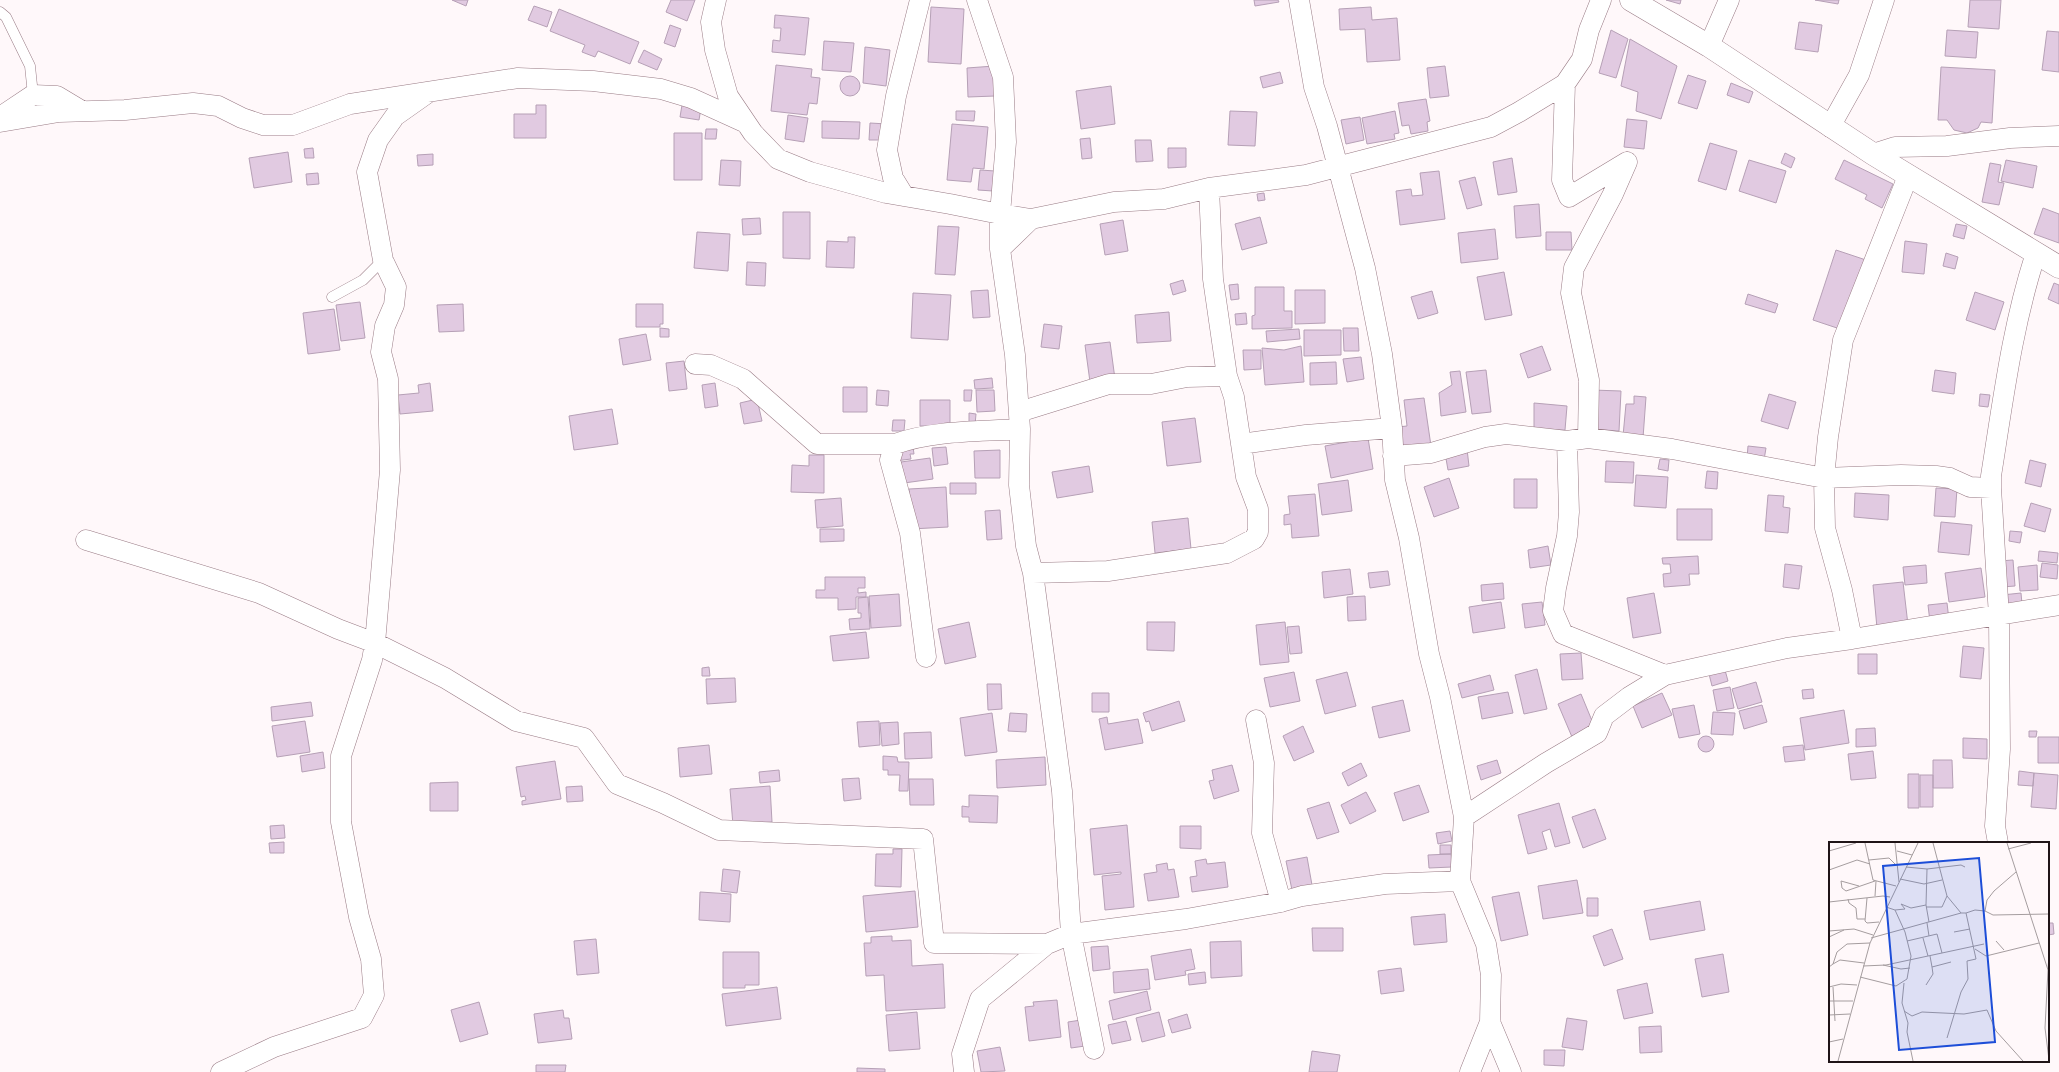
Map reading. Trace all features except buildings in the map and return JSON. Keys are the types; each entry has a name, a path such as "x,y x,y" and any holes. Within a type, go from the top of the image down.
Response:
{"main road":[{"path":"1631,0 1709,46 1830,127 2059,268"}],"street":[{"path":"716,0 711,22 715,50 728,96 746,123 778,159 810,172 886,193 1000,214 1031,218 1114,202 1164,199 1209,188 1306,175 1491,127 1565,84 1582,59 1589,30 1601,0"},
{"path":"904,196 893,178 887,150 896,96 920,0"},
{"path":"977,0 1003,77 1006,142 1000,214 1000,249 1015,355 1020,421 1018,485 1026,546 1033,574 1062,791 1071,934 1094,1049"},
{"path":"1299,0 1314,87 1338,166 1365,268 1382,354 1392,428 1394,480 1409,538 1429,654 1440,697 1464,817 1460,881 1486,944 1491,975 1490,1022 1470,1072"},
{"path":"1709,46 1729,0"},
{"path":"1830,127 1859,75 1884,0"},
{"path":"0,122 59,112 125,110 193,103 218,106 242,118 263,125 293,125 350,104 518,78 593,81 661,89 691,98 746,123"},
{"path":"1565,84 1562,180 1569,197 1627,162 1613,194 1574,268 1572,293 1589,380 1588,438"},
{"path":"221,1072 274,1047 362,1018 374,995 372,959 358,911 341,822 341,756 372,660 375,643 390,470 388,379 381,352 385,326 394,305 396,287 383,260 367,172 378,140 395,116 429,92"},
{"path":"0,117 33,95 58,96 82,111"},
{"path":"1873,154 1895,147 1947,146 2059,136"},
{"path":"1852,639 1842,590 1825,528 1824,478 1843,340 1908,176"},
{"path":"1033,574 1108,571 1227,553 1254,539 1258,532 1258,509 1246,477 1234,397 1227,376 1213,279 1209,188"},
{"path":"1000,249 1031,218"},
{"path":"1998,842 1995,826 2000,749 1999,616 1991,476 2012,347 2023,294 2036,253"},
{"path":"695,364 711,365 743,379 817,444 894,444 910,439 1020,421 1109,384 1151,384 1188,377 1227,376"},
{"path":"1241,444 1306,435 1392,428"},
{"path":"1393,456 1431,452 1485,437 1506,434 1567,441 1588,438 1672,449 1824,478 1901,475 1936,476 1950,478 1970,487 1991,488"},
{"path":"1567,441 1569,512 1567,536 1556,588 1554,611 1563,634 1665,675"},
{"path":"894,444 890,460 910,533 926,657"},
{"path":"86,540 259,593 338,629 375,643 445,678 516,721 584,738 617,784 663,803 719,830 923,839 934,943 1047,944"},
{"path":"1464,817 1546,763 1597,733 1604,716 1629,697 1665,675 1787,648 1999,616 2059,605"},
{"path":"1256,720 1264,763 1262,833 1281,902"},
{"path":"964,1072 962,1054 980,999 1047,944 1071,934 1186,919 1281,902 1302,896 1384,884 1460,881"},
{"path":"1490,1022 1511,1072"}],"lane":[{"path":"0,12 6,16 30,66 33,95"},
{"path":"332,297 363,280 383,260"}]}
